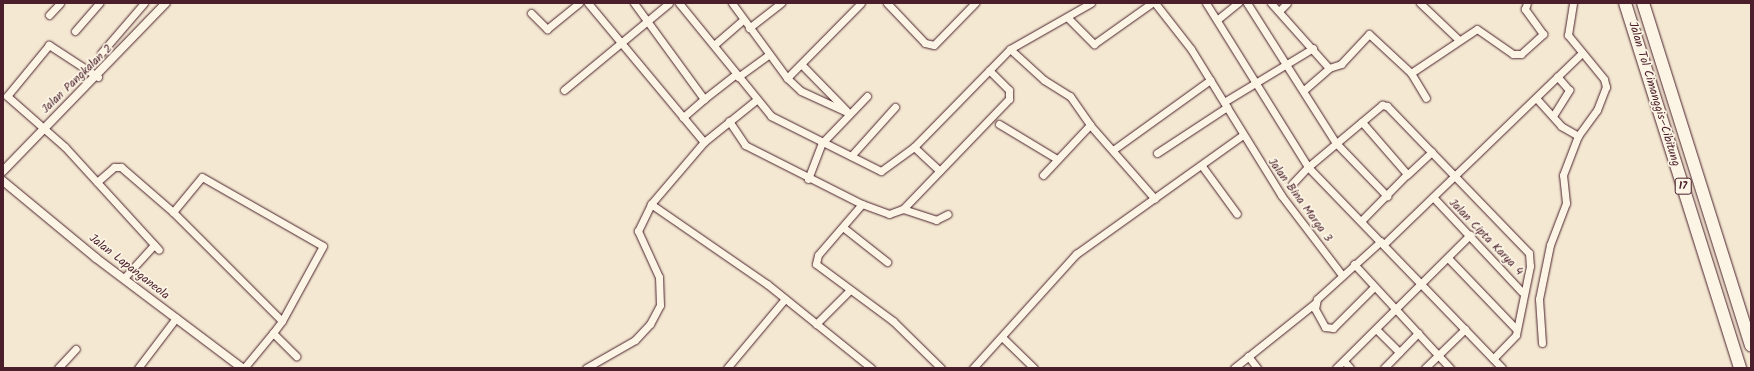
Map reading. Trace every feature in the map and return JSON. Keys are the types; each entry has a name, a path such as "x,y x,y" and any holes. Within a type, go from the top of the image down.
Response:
{"highway":[{"name":"Jalan Tol Cimanggis–Cibitung","path":"1625,3 1740,368"},
{"name":"Jalan Tol Cimanggis–Cibitung","path":"1643,3 1751,345"}],"street":[{"path":"49,15 60,3"},
{"path":"75,30 99,3"},
{"path":"101,53 144,3"},
{"name":"Jalan Pangkalan 2","path":"3,171 43,128 98,77 166,3"},
{"path":"531,13 547,29 579,3"},
{"path":"588,3 704,142"},
{"path":"634,3 646,23 704,99"},
{"path":"564,90 620,42 646,23 669,3"},
{"path":"679,3 714,45 756,100 771,116 822,143 881,171 914,147 1010,49 1068,18 1091,3"},
{"path":"749,28 781,3"},
{"path":"787,78 802,66 861,3"},
{"path":"887,3 931,45 956,26 975,3"},
{"path":"1068,18 1094,44 1154,3"},
{"name":"Jalan Bina Marga 3","path":"1154,3 1210,80 1281,195 1342,275"},
{"path":"1206,3 1218,19 1256,84 1308,167 1502,368"},
{"path":"1218,19 1238,3"},
{"path":"1247,3 1304,90 1336,143 1387,196"},
{"path":"1271,3 1313,48 1329,68"},
{"path":"1279,11 1288,3"},
{"path":"1420,3 1459,40"},
{"path":"1412,73 1477,29 1513,54 1521,54 1543,34 1526,11 1527,3"},
{"path":"1542,343 1541,287 1552,237 1566,203 1563,175 1578,136 1597,110 1606,87 1604,79 1581,54 1568,35 1573,3"},
{"path":"732,4 768,55 787,78 801,91 849,114"},
{"path":"714,45 743,20"},
{"path":"1304,90 1329,68 1341,64 1369,34 1412,73 1426,98"},
{"path":"98,77 49,45 7,96 43,128 97,182 157,247 124,278"},
{"path":"1157,153 1256,84 1287,66 1313,48"},
{"path":"1010,49 1044,80 1070,96 1090,125 1155,199"},
{"path":"1234,368 1315,303 1354,264 1382,243 1433,197 1581,54"},
{"path":"683,117 704,99 768,55"},
{"path":"802,66 849,114"},
{"path":"729,121 744,145 808,179 862,204 889,214 903,209 1009,98 1009,90 989,70"},
{"path":"1553,116 1569,90 1557,76"},
{"path":"1112,150 1210,80"},
{"path":"808,179 822,143 867,96"},
{"path":"1536,98 1561,126 1578,136"},
{"path":"586,368 635,340 650,324 660,305 659,277 638,231 651,204 704,142 756,100"},
{"path":"1292,184 1308,167 1384,104 1529,253 1530,266 1522,292 1516,338 1493,359"},
{"path":"851,156 895,107"},
{"path":"1362,122 1407,175"},
{"path":"999,124 1057,159"},
{"path":"1043,175 1090,125"},
{"path":"973,368 1003,338 1076,254 1202,166 1243,135"},
{"path":"914,147 940,171"},
{"path":"1361,222 1432,152"},
{"path":"97,182 114,166 121,167 173,212 282,321"},
{"path":"1202,166 1237,214"},
{"path":"173,212 202,177 323,246 282,321 243,368"},
{"name":"Jalan Lapanganeola","path":"3,181 124,278 243,368"},
{"name":"Jalan Cipta Karya 4","path":"1433,197 1522,292"},
{"path":"651,204 785,298 871,368"},
{"path":"862,204 815,262 850,290 893,321 940,368"},
{"path":"903,209 936,220 948,214"},
{"path":"844,228 887,262"},
{"path":"1336,368 1470,235"},
{"path":"1448,258 1516,329"},
{"path":"1354,264 1450,368"},
{"path":"1315,303 1325,327 1330,329 1374,286"},
{"path":"816,324 850,290"},
{"path":"727,368 785,298"},
{"path":"138,368 176,318"},
{"path":"1376,329 1399,352"},
{"path":"1425,368 1465,329"},
{"path":"273,333 296,356"},
{"path":"1384,368 1418,333"},
{"path":"1003,338 1034,368"},
{"path":"58,368 76,349"},
{"path":"1248,356 1258,368"},
{"path":"1344,361 1350,368"}]}
